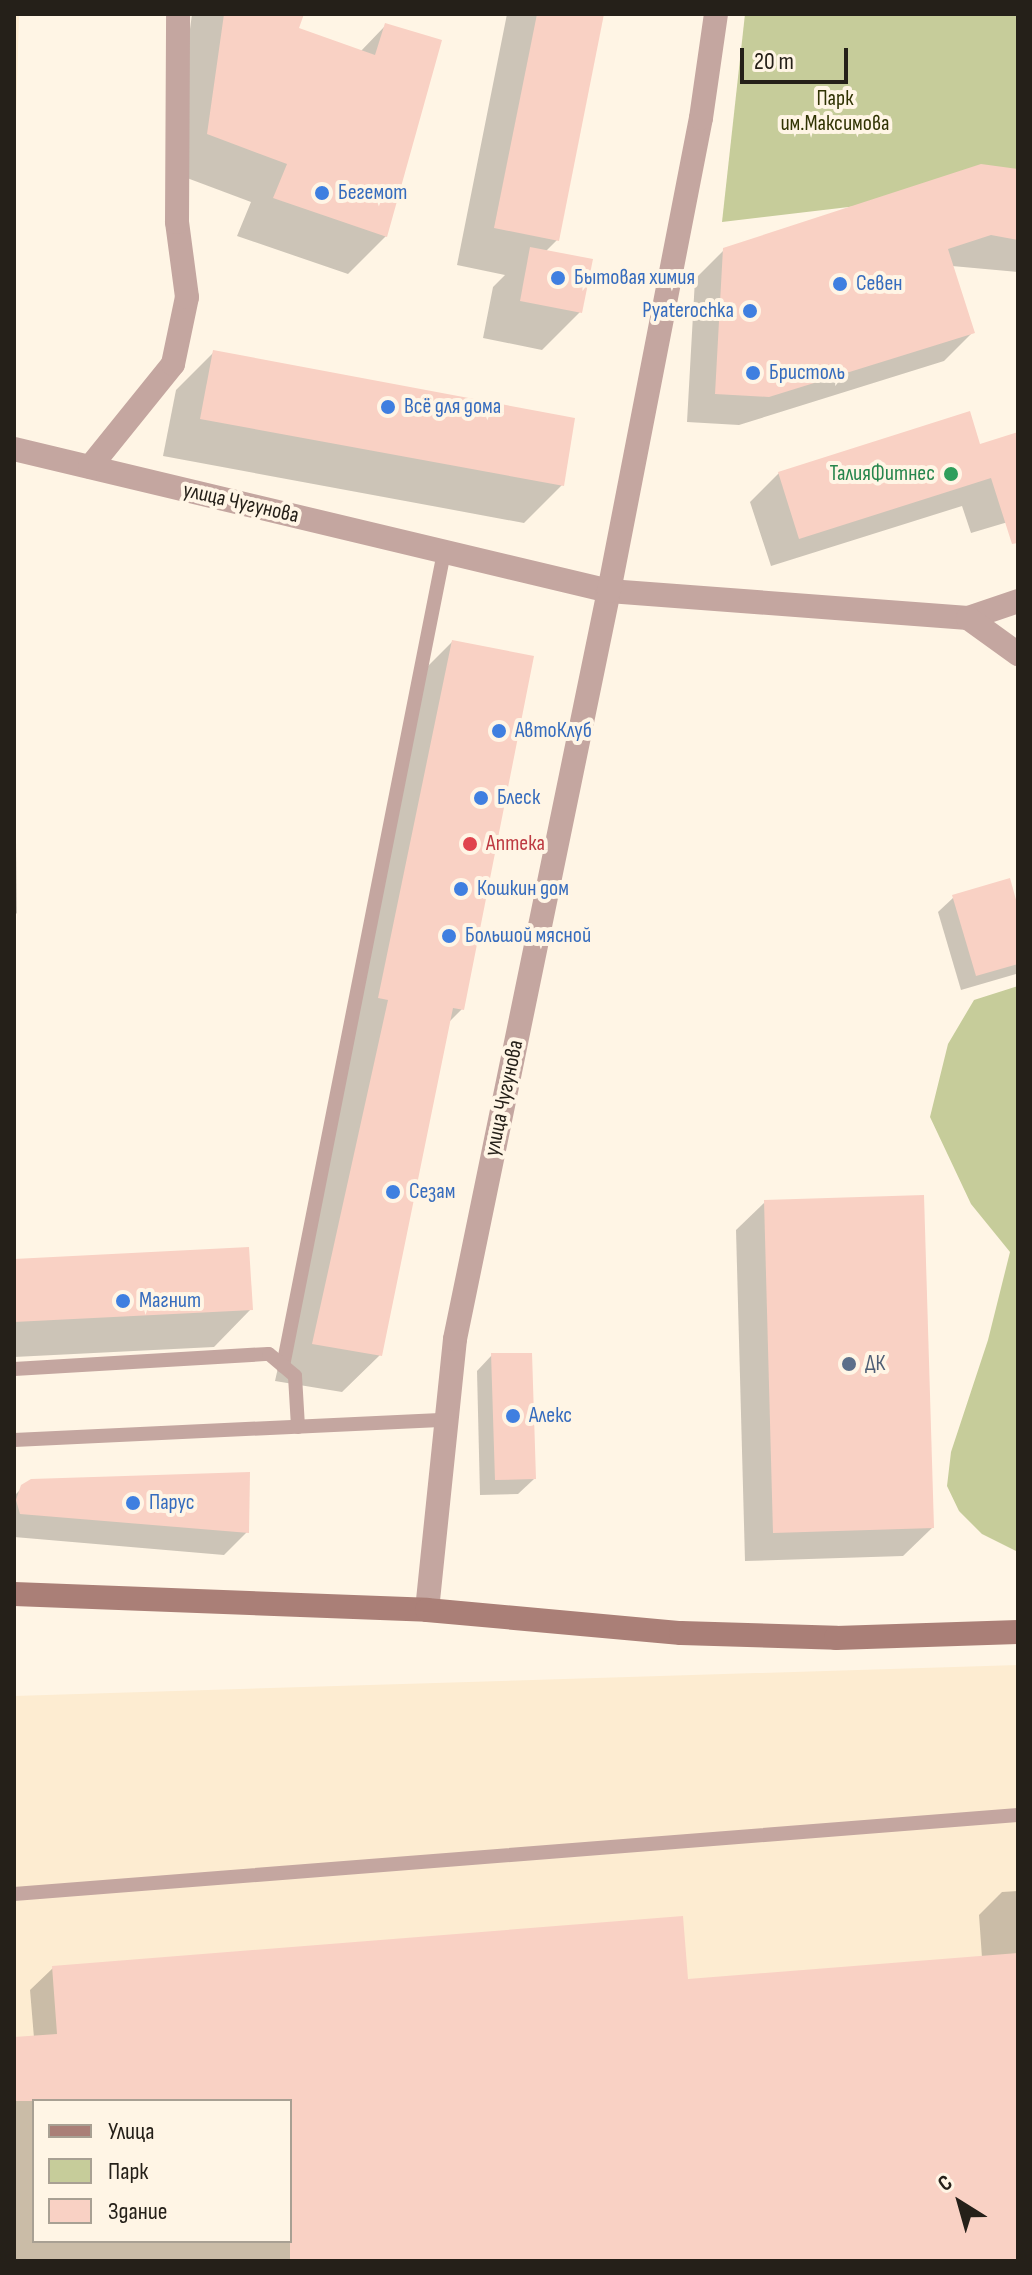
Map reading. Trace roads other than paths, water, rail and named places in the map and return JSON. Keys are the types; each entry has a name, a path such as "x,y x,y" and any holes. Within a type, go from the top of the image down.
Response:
{"main road":[{"path":"14,1594 427,1610 696,1634 836,1638 1018,1632"}],"street":[{"path":"90,467 173,364 187,297 177,222 178,14"},
{"name":"улица Чугунова","path":"427,1610 455,1339 609,591 701,118 716,14"},
{"name":"улица Чугунова","path":"14,449 609,591 968,618"},
{"path":"968,618 1018,601"},
{"path":"968,618 1018,654"}],"lane":[{"path":"283,1366 444,552"},
{"path":"14,1369 269,1354 295,1376 298,1427"},
{"path":"14,1440 446,1420"},
{"path":"14,1894 1018,1815"}],"place":[{"name":"Бегемот","path":"322,193"},
{"name":"Бытовая химия","path":"558,278"},
{"name":"Севен","path":"840,284"},
{"name":"Pyaterochka","path":"750,311"},
{"name":"Бристоль","path":"753,373"},
{"name":"Всё для дома","path":"388,407"},
{"name":"ТалияФитнес","path":"951,474"},
{"name":"АвтоКлуб","path":"499,731"},
{"name":"Блеск","path":"481,798"},
{"name":"Аптека","path":"470,844"},
{"name":"Кошкин дом","path":"461,889"},
{"name":"Большой мясной","path":"449,936"},
{"name":"Сезам","path":"393,1192"},
{"name":"Магнит","path":"123,1301"},
{"name":"ДК","path":"849,1364"},
{"name":"Алекс","path":"513,1416"},
{"name":"Парус","path":"133,1503"}],"park label":[{"name":"Парк им.Максимова","path":"835,110"}]}
